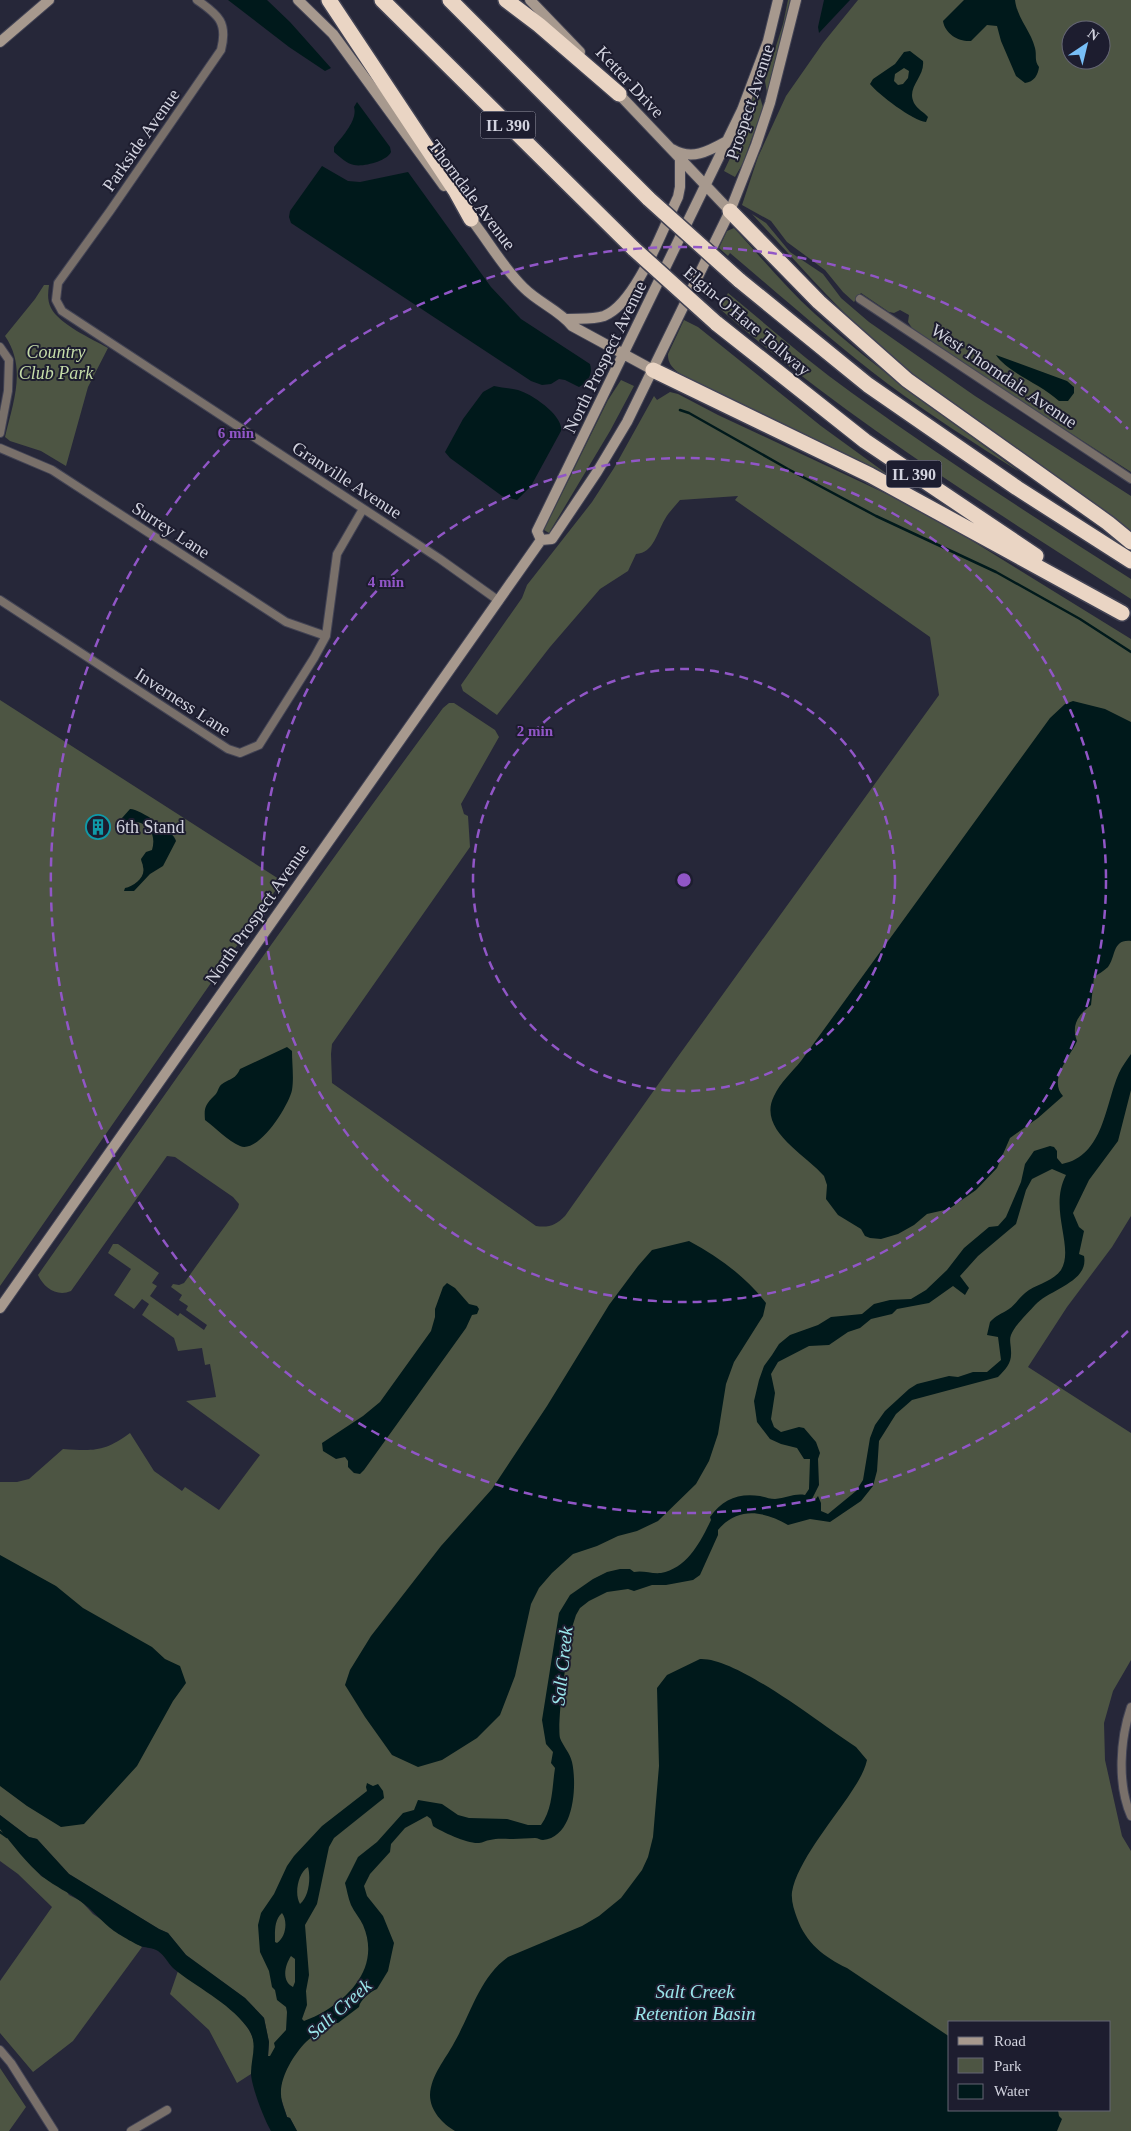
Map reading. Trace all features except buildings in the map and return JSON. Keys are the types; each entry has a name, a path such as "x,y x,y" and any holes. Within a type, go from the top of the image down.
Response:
{"highway":[{"path":"329,0 455,190 471,219"},
{"name":"Elgin-O'Hare Tollway","path":"382,0 634,249 716,322 865,441 1126,616"},
{"name":"Elgin-O'Hare Tollway","path":"450,0 649,200 739,280 876,390 1017,488 1131,562"},
{"path":"506,0 539,25 619,94"},
{"path":"730,211 826,308 907,380 1108,523 1131,542"},
{"path":"653,370 870,475 1126,616"}],"main road":[{"path":"0,42 50,0"},
{"name":"Thorndale Avenue","path":"298,0 333,34 449,193 522,287 566,318 572,326 653,370"},
{"name":"Ketter Drive","path":"530,0 705,186"},
{"name":"Prospect Avenue","path":"705,186 742,110 762,58 778,0"},
{"name":"Prospect Avenue","path":"730,211 770,103 796,0"},
{"path":"667,146 679,153 701,154 727,141"},
{"path":"566,318 603,316 613,311 629,295 678,197 680,160"},
{"path":"705,186 730,211"},
{"name":"North Prospect Avenue","path":"541,540 537,531 705,186"},
{"name":"North Prospect Avenue","path":"541,540 552,539 621,434 730,211"},
{"name":"North Prospect Avenue","path":"0,1308 541,540"}],"street":[{"name":"Parkside Avenue","path":"56,300 58,283 221,50 225,36 223,25 213,10 197,0"},
{"name":"West Thorndale Avenue","path":"860,299 1018,406 1131,479"},
{"name":"Granville Avenue","path":"56,300 62,311 440,559 499,601"},
{"path":"0,348 9,360 8,391 0,433"},
{"name":"Surrey Lane","path":"0,448 52,470 286,622 326,636"},
{"name":"Inverness Lane","path":"0,600 228,749 240,752 259,745 326,636 337,554 363,509"},
{"path":"1131,1707 1122,1742 1122,1776 1131,1816"},
{"path":"0,2050 11,2063 54,2131"},
{"path":"131,2131 167,2110"}],"green space":[{"path":"788,0 790,0 767,93 765,81 783,24"},
{"path":"858,0 1131,0 1131,472 912,328 908,322 909,315 900,310 894,313 889,312 861,293 854,302 825,270 787,242 771,221 742,205 758,157 786,96 823,43"},
{"path":"755,91 758,91 763,107 743,163 735,177 724,171 742,133"},
{"path":"752,214 766,223 790,252 823,274 841,298 869,322 975,396 1131,496 1131,534 978,425 890,355 836,305"},
{"path":"734,228 794,294 839,335 890,376 1021,473 937,419 888,384 730,253 728,256 719,248 727,231"},
{"name":"Country Club Park","path":"44,285 49,285 48,294 51,308 61,320 76,331 108,348 88,387 66,466 41,451 10,441 5,437 14,399 17,373 12,348 5,336"},
{"path":"728,293 852,393 990,488 1131,579 1131,599 920,461 818,388 720,309"},
{"path":"684,320 698,327 821,426 887,474 886,476 693,382 676,371 670,364 668,354"},
{"path":"621,380 634,386 610,431 549,533 544,530 608,400"},
{"path":"670,392 678,394 718,415 893,497 966,537 1131,639 1131,1216 1112,1247 1067,1307 1028,1367 1131,1433 1131,1660 1113,1691 1104,1723 1105,1760 1122,1836 1131,1851 1131,2131 297,2131 290,2118 287,2117 268,2057 269,2042 264,2018 245,1998 186,1955 168,1933 69,1874 37,1839 29,1837 0,1815 0,1482 17,1482 29,1479 63,1449 98,1449 113,1444 130,1433 154,1471 182,1491 185,1487 219,1510 260,1455 186,1401 216,1397 210,1364 205,1365 202,1348 178,1351 174,1338 142,1315 149,1304 142,1299 134,1309 114,1295 131,1269 108,1253 113,1244 118,1244 159,1273 152,1283 157,1286 150,1296 178,1316 180,1313 204,1330 207,1325 186,1310 188,1306 179,1300 182,1295 171,1287 173,1284 179,1285 184,1283 238,1208 239,1204 233,1197 175,1157 167,1156 71,1291 66,1293 56,1292 47,1287 38,1275 239,990 443,708 449,703 454,703 495,730 499,737 461,804 464,814 468,816 470,847 332,1044 332,1083 536,1226 545,1227 555,1224 565,1216 939,695 930,637 735,500 738,496 680,500 667,516 651,546 642,553 636,554 628,571 600,589 550,647 497,715 463,691 461,685 522,598 527,585 592,502 614,468 654,396 657,400"},
{"path":"0,700 282,881 0,1286"},
{"path":"0,1829 41,1876 65,1889 69,1895 81,1901 93,1914 142,1947 73,2041 33,2072 0,2033 0,1981 52,1907 18,1874 0,1861"},
{"path":"178,1971 234,2012 250,2032 255,2051 251,2074 237,2083 209,2030 170,1994"},
{"path":"0,2068 26,2107 9,2131 0,2131"}],"water":[{"path":"228,0 267,0 290,22 331,68 325,71 289,47"},
{"path":"824,0 850,0 819,33 818,27"},
{"path":"964,0 1015,0 1018,13 1035,48 1037,65 1039,67 1037,75 1033,80 1025,83 1016,76 1001,41 997,26 987,25 971,41 957,39 947,30 943,21"},
{"path":"910,51 923,61 923,67 912,92 912,97 915,105 928,117 926,122 913,117 896,106 870,84 873,79 895,64 904,52","holes":["904,68 909,71 908,78 903,84 898,85 894,81 895,74"]},
{"path":"357,102 390,147 391,152 389,155 375,163 354,165 334,152 334,147 352,123 355,112 354,107"},
{"path":"322,166 348,181 360,182 408,172 491,287 521,319 590,364 591,371 585,383 579,387 559,379 551,384 542,385 531,381 291,223 290,211"},
{"path":"996,355 1067,381 1074,387 1074,393 1068,401 1059,401 1016,373"},
{"path":"494,386 518,390 531,396 546,406 561,425 561,431 531,486 517,500 502,496 450,458 445,452 463,419 483,392"},
{"path":"1073,701 1105,709 1131,722 1131,941 1125,941 1117,946 1111,963 1094,977 1091,1005 1082,1013 1075,1025 1077,1041 1059,1076 1059,1090 1063,1096 1038,1118 1010,1138 997,1168 976,1190 949,1209 927,1214 914,1225 898,1234 881,1239 870,1238 865,1236 861,1229 838,1215 826,1199 827,1185 824,1176 795,1150 777,1130 772,1120 770,1108 774,1096 1050,718 1065,704"},
{"path":"130,809 156,821 170,832 176,841 163,866 150,874 134,891 124,891 125,888 141,878 143,865 141,859 146,852 152,850 153,845 153,836 146,826 137,822 128,827 123,826 122,818"},
{"path":"287,1047 292,1051 292,1090 279,1116 264,1136 248,1147 240,1146 205,1120 206,1107 223,1083 234,1078 240,1069"},
{"name":"Salt Creek","path":"1131,1054 1131,1090 1118,1141 1089,1180 1073,1213 1079,1227 1084,1231 1079,1254 1084,1256 1084,1265 1075,1279 1042,1299 1015,1327 1010,1337 1011,1359 1006,1368 998,1377 912,1400 896,1414 879,1441 877,1471 873,1486 861,1501 830,1522 810,1519 788,1525 770,1516 761,1514 751,1513 734,1517 718,1530 718,1535 700,1575 693,1580 666,1585 652,1585 634,1591 628,1589 607,1592 580,1608 569,1637 572,1644 564,1675 559,1731 560,1738 571,1759 574,1772 573,1796 568,1820 562,1830 554,1837 543,1840 532,1838 495,1839 479,1843 468,1842 433,1826 431,1819 427,1816 405,1828 391,1844 390,1852 370,1874 364,1886 367,1896 383,1916 394,1943 388,1971 377,1989 366,1996 359,2007 338,2023 327,2024 323,2030 306,2042 297,2053 285,2073 281,2094 287,2117 290,2118 297,2131 271,2131 252,2080 254,2044 247,2027 221,2002 173,1968 158,1951 138,1945 117,1933 84,1904 37,1872 0,1829 0,1815 29,1837 37,1839 69,1874 168,1933 186,1955 245,1998 264,2018 269,2042 268,2056 270,2056 275,2047 274,2043 286,2030 287,2012 286,2007 277,2000 269,1971 260,1952 258,1925 261,1913 274,1894 287,1866 294,1856 322,1826 367,1791 367,1783 373,1786 378,1784 383,1791 384,1798 334,1838 329,1847 317,1904 305,1925 309,1975 306,1991 307,2005 302,2019 304,2021 320,2014 336,2003 346,1995 362,1975 368,1951 367,1939 363,1925 351,1905 345,1883 358,1857 377,1842 403,1813 414,1810 418,1800 442,1804 458,1815 469,1818 507,1819 528,1825 541,1825 545,1819 551,1798 555,1768 551,1763 553,1752 546,1744 542,1720 559,1613 570,1595 607,1572 630,1569 634,1572 661,1573 678,1566 697,1546 711,1520 710,1517 720,1506 732,1499 745,1495 775,1499 805,1495 809,1489 810,1459 804,1459 797,1448 770,1439 757,1422 754,1401 759,1380 764,1366 779,1344 790,1335 818,1325 831,1317 862,1314 874,1304 890,1300 911,1299 926,1290 947,1270 964,1248 989,1227 998,1226 1006,1217 1021,1182 1025,1164 1034,1151 1050,1146 1054,1147 1057,1151 1057,1158 1062,1164 1076,1159 1087,1151 1101,1127 1119,1073","holes":["1052,1169 1066,1175 1061,1188 1060,1201 1065,1250 1061,1270 1050,1279 1026,1292 1012,1307 990,1322 987,1335 998,1337 1001,1360 987,1372 973,1372 958,1377 949,1376 917,1384 885,1411 875,1425 870,1438 863,1480 856,1491 828,1514 821,1511 821,1503 818,1496 815,1500 812,1499 819,1485 818,1459 820,1453 816,1442 804,1428 799,1427 781,1432 774,1427 771,1419 775,1393 771,1374 778,1362 809,1346 829,1345 848,1332 860,1328 871,1319 892,1314 897,1309 929,1303 953,1286 965,1295 969,1288 960,1276 978,1256 1016,1224 1026,1190 1032,1179","308,1867 308,1887 305,1897 300,1904 297,1889 299,1879","282,1913 284,1916 285,1929 277,1943 275,1942 275,1930 279,1916","291,1956 295,1959 295,1982 293,1987 287,1981 285,1973"]},
{"path":"689,1241 731,1268 766,1303 763,1316 734,1362 726,1384 718,1434 709,1461 696,1484 658,1521 637,1531 618,1536 573,1554 539,1588 531,1604 515,1676 500,1715 477,1738 442,1760 418,1767 392,1755 345,1685 350,1670 371,1636 441,1546 492,1489 547,1406 609,1305 638,1266 652,1250"},
{"path":"447,1283 455,1288 469,1304 477,1306 479,1309 477,1314 472,1315 466,1328 364,1470 360,1474 354,1473 348,1467 348,1461 345,1457 336,1459 323,1451 322,1443 363,1416 380,1402 431,1331 435,1309 443,1287"},
{"path":"0,1555 56,1586 83,1608 152,1647 165,1659 180,1666 186,1683 173,1701 137,1766 84,1824 61,1827 27,1806 0,1786"},
{"name":"Salt Creek Retention Basin","path":"700,1659 716,1661 757,1680 856,1747 867,1760 864,1770 848,1797 807,1856 800,1868 792,1892 796,1915 805,1935 823,1954 948,2036 948,2111 1058,2111 1062,2119 1057,2131 455,2131 438,2116 432,2106 430,2095 433,2081 460,2032 476,1997 490,1975 508,1957 582,1926 599,1916 621,1898 642,1870 648,1857 653,1837 659,1766 657,1688 667,1675"}],"waterway":[{"path":"680,410 689,413 876,516 996,572 1080,619 1131,652"},
{"path":"0,1832 7,1837"}],"place":[{"name":"6th Stand","path":"98,827"}]}
